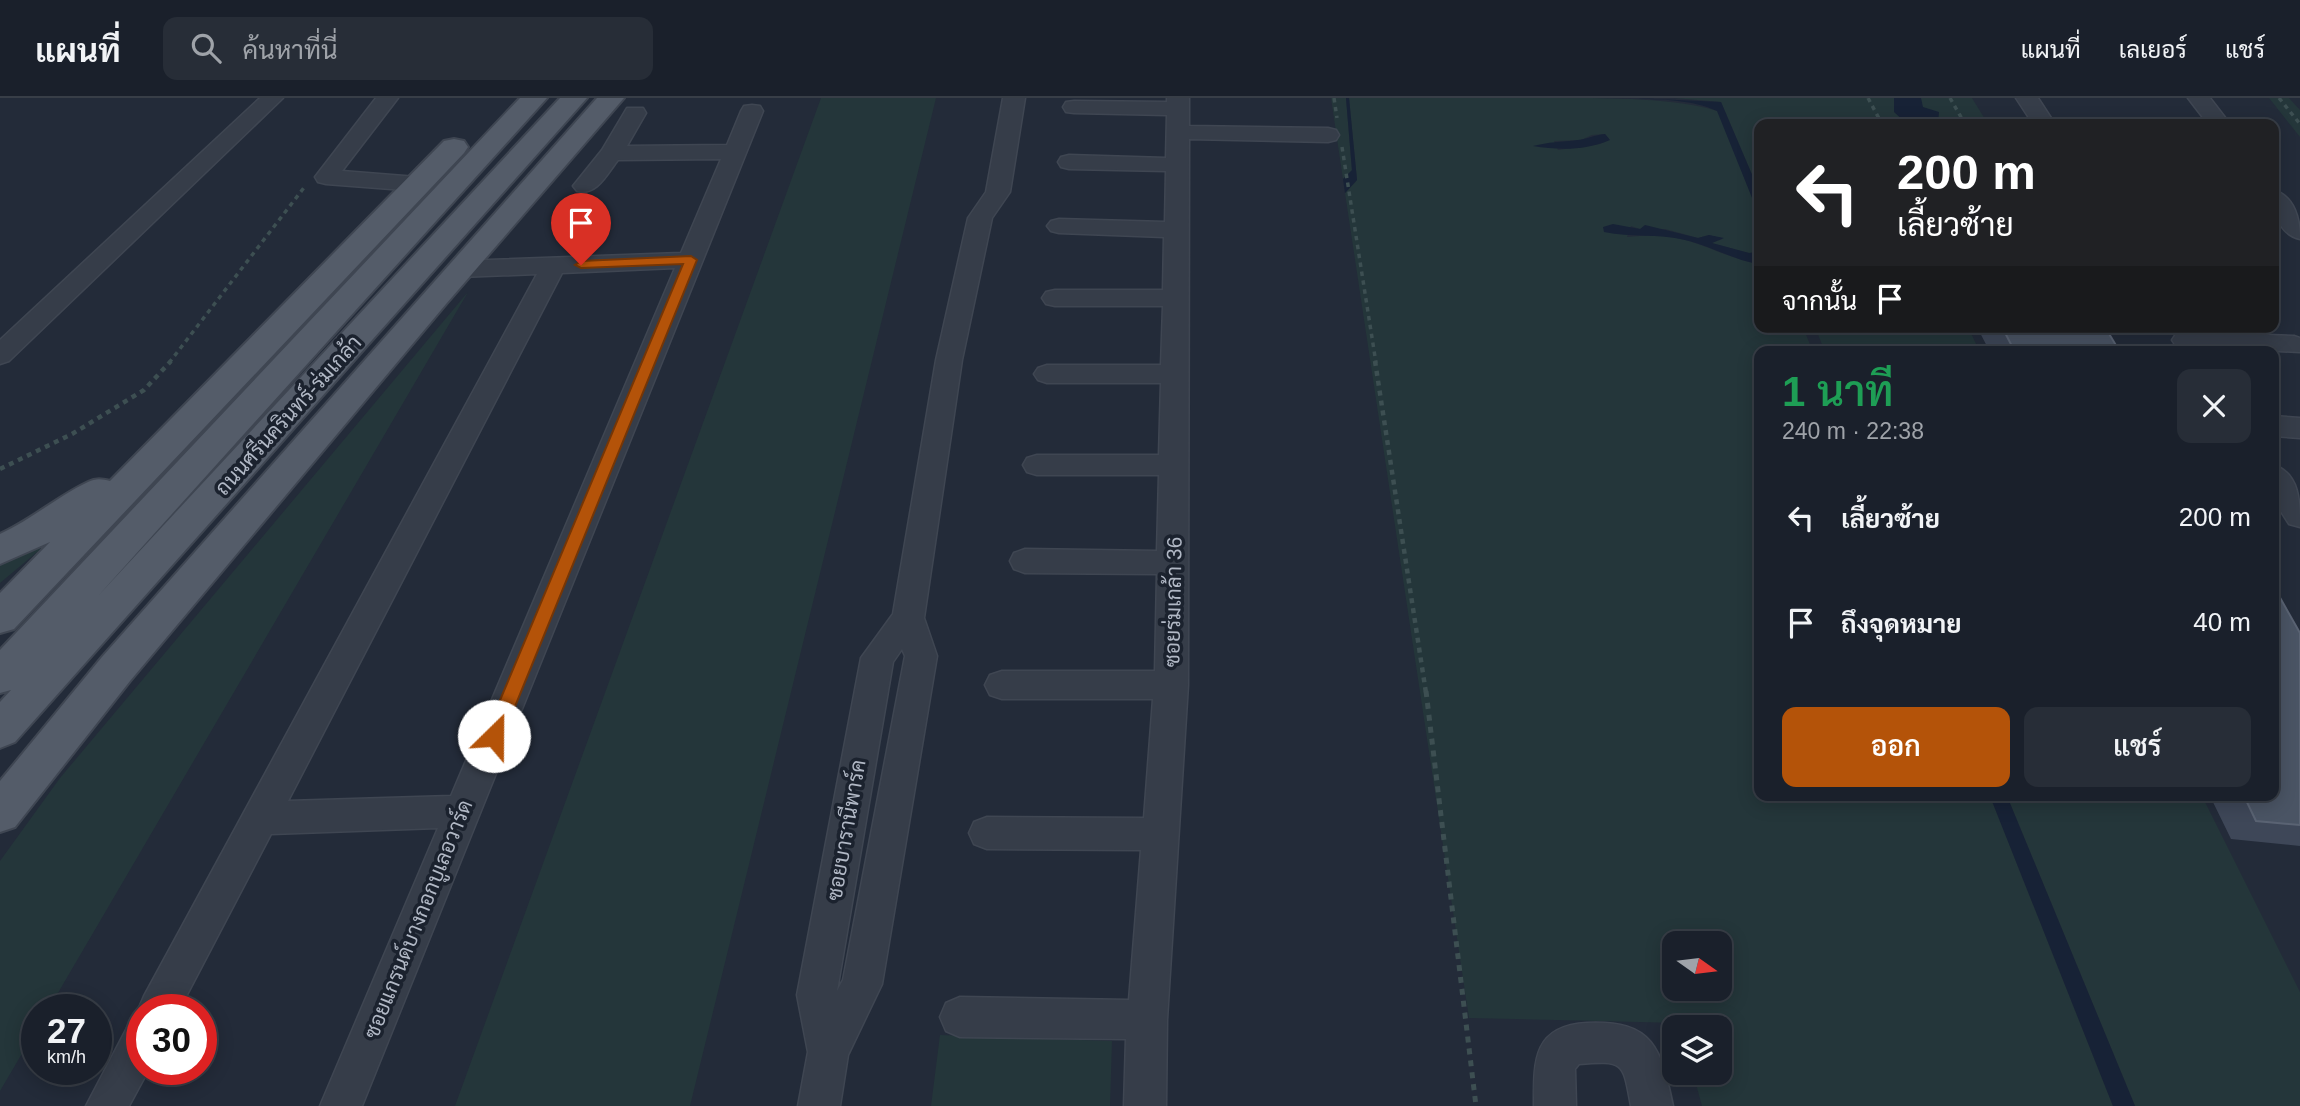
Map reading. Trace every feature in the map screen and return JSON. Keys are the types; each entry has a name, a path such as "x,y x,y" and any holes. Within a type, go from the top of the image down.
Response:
{"main road":[{"path":"0,618 385,216 503,98"},
{"name":"ถนนศรีนครินทร์-ร่มเกล้า","path":"8,668 534,98"},
{"name":"ถนนศรีนครินทร์-ร่มเกล้า","path":"0,730 574,98"},
{"path":"0,813 116,669 435,297 623,105"},
{"path":"226,430 385,216"},
{"path":"218,492 435,297"},
{"path":"0,550 38,532 117,480 173,432 250,356"},
{"path":"0,595 140,472"}],"street":[{"path":"0,355 272,98"},
{"path":"387,98 326,177 417,184"},
{"name":"ซอยบารานีพาร์ค","path":"981,218 976,192 993,98"},
{"name":"ซอยบารานีพาร์ค","path":"819,1106 828,1052 862,984 920,656 908,618 949,360 981,218 998,192 1014,98"},
{"path":"2027,98 2041,119"},
{"path":"2199,98 2215,119"},
{"path":"585,186 612,153 623,105"},
{"path":"1074,107 1178,113 1336,132"},
{"name":"ซอยแกรนด์บางกอกบูเลอวาร์ด","path":"341,1106 752,111"},
{"name":"ซอยร่มเกล้า 36","path":"1145,1106 1147,1020 1171,685 1178,113"},
{"path":"612,153 735,152"},
{"path":"1069,162 1177,165"},
{"path":"2279,205 2300,232"},
{"path":"1059,226 1177,230"},
{"path":"460,269 691,260"},
{"path":"166,994 553,266"},
{"path":"1055,298 1176,298"},
{"path":"2185,340 2294,345"},
{"path":"1046,374 1175,374"},
{"path":"2279,426 2300,428"},
{"path":"1037,465 1174,465"},
{"path":"2279,484 2300,515"},
{"path":"1025,561 1174,563"},
{"path":"1003,685 1171,685"},
{"path":"260,818 463,810"},
{"path":"987,833 1159,834"},
{"path":"960,1017 1147,1020"},
{"path":"1555,1106 1555,1063 1568,1044 1604,1042 1625,1046 1642,1059 1652,1106"},
{"path":"107,1106 126,1070"}],"path":[{"path":"1334,98 1336,132 1422,658 1476,1106"},
{"path":"1868,98 1879,119"},
{"path":"1950,98 1962,119"},
{"path":"2280,98 2300,124"},
{"path":"0,469 72,434 144,390 180,351 314,175"}],"shaded area":[{"path":"821,98 936,98 690,1106 455,1106"},
{"path":"1331,98 1346,98 1352,171 1343,179"},
{"path":"1349,98 1622,99 1683,103 1718,111 1754,202 1754,252 1711,243 1722,239 1709,235 1698,238 1665,229 1640,229 1631,226 1627,237 1673,237 1754,263 1754,333 1805,333 1811,346 1754,346 1754,801 1992,801 2113,1106 1702,1106 1696,1085 1732,1085 1732,1015 1662,1015 1662,1023 1469,1018 1345,193 1357,180","holes":["1605,134 1609,139 1600,144 1558,150 1554,141 1581,140 1592,135"]},
{"path":"1674,98 1972,98 1985,119 1754,119 1754,179 1721,102"},
{"path":"2269,98 2289,98 2300,110 2300,137"},
{"path":"468,292 57,994 21,994 21,1055 0,1091 0,861 60,778"},
{"path":"1817,333 1971,333 1977,346 1823,346"},
{"path":"61,532 0,583 0,560"},
{"path":"2009,801 2204,801 2300,992 2300,1106 2135,1106"},
{"path":"940,1035 1112,1041 1110,1106 931,1106"}],"water":[{"path":"1346,98 1349,98 1357,180 1345,193 1343,179 1352,170"},
{"path":"1633,98 1721,102 1754,179 1754,203 1717,111 1687,102"},
{"path":"1894,98 1921,98 1923,107 1939,112 1938,119 1902,119 1894,112"},
{"path":"1605,134 1610,140 1581,148 1533,146 1581,139"},
{"path":"1613,224 1640,229 1645,225 1698,238 1709,235 1724,238 1712,243 1754,252 1754,263 1675,238 1604,232 1603,227"},
{"path":"1992,801 2009,801 2135,1106 2113,1106"}],"building":[{"path":"2005,333 2109,333 2116,346 2012,346"},
{"path":"2279,596 2300,633 2300,825 2256,821 2246,801 2279,801"}],"route":[{"path":"494,736 691,260 581,265"}]}
